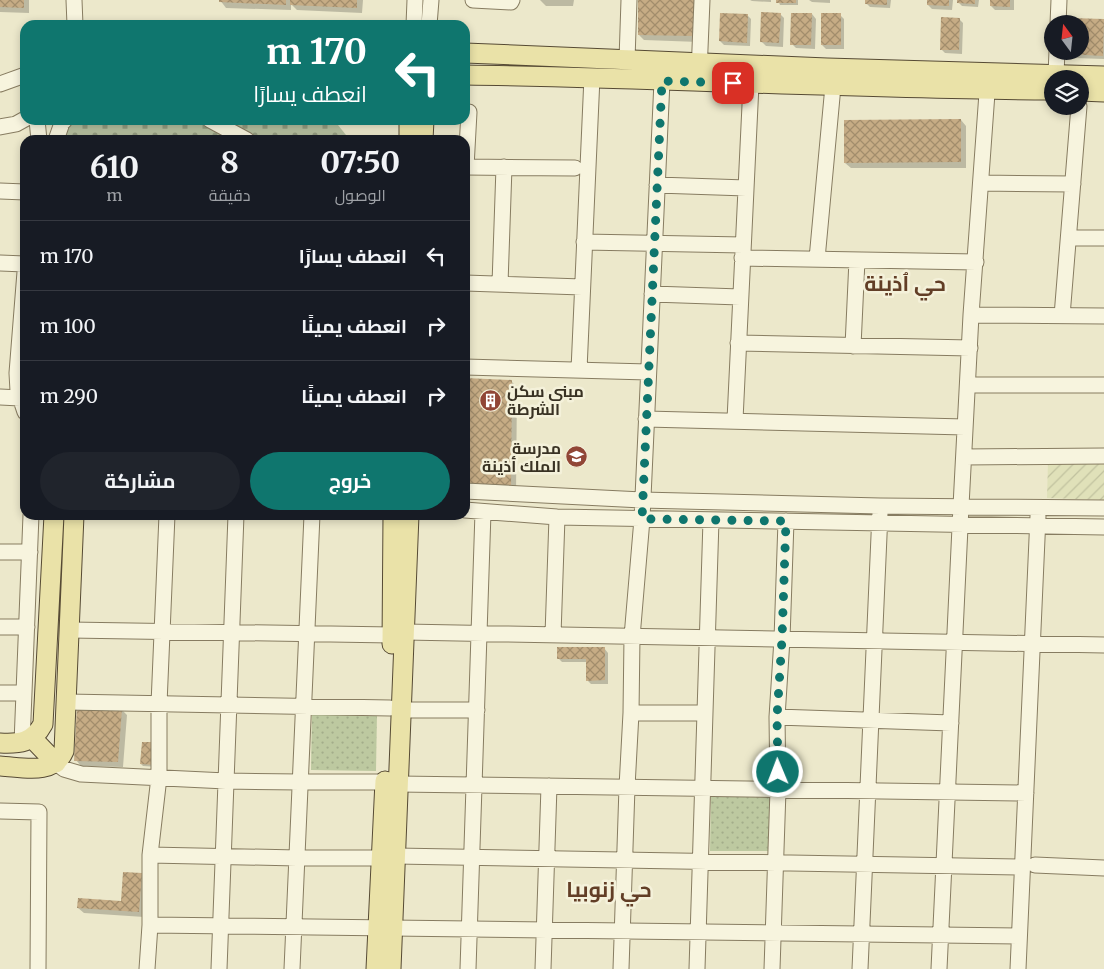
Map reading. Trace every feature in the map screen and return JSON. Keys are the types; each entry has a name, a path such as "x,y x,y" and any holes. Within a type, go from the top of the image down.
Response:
{"main road":[{"path":"470,53 627,60 699,72 750,84 833,86 1044,82"},
{"path":"470,75 592,77 662,81 699,72 988,82"},
{"path":"1089,78 1104,76"},
{"path":"1089,91 1104,92"},
{"path":"0,743 27,740 43,724 52,520"},
{"path":"0,766 39,768 51,766 62,756 65,746 74,520"},
{"path":"393,520 398,634"},
{"path":"376,969 385,927 398,634 409,520"},
{"path":"27,740 56,763"},
{"path":"385,927 391,969"}],"street":[{"path":"74,0 75,20"},
{"path":"414,20 415,0"},
{"path":"430,20 432,0"},
{"path":"474,0 511,2 512,0"},
{"path":"627,60 628,0"},
{"path":"699,72 702,0"},
{"path":"1058,15 1059,0"},
{"path":"0,84 20,77"},
{"path":"578,370 592,77"},
{"path":"621,969 627,787 632,712 632,636 642,519 662,81"},
{"path":"939,969 960,506 971,315 988,82"},
{"path":"735,420 750,84"},
{"path":"817,259 833,86"},
{"path":"1062,316 1078,115"},
{"path":"0,126 20,122"},
{"path":"219,125 238,135"},
{"path":"470,167 575,168"},
{"path":"500,284 504,167"},
{"path":"981,183 1073,184"},
{"path":"657,185 746,188"},
{"path":"0,191 20,192"},
{"path":"1069,238 1104,238"},
{"path":"584,242 654,243 817,259 976,262"},
{"path":"853,346 857,260"},
{"path":"0,263 20,264"},
{"path":"470,283 582,286"},
{"path":"652,294 740,296"},
{"path":"971,315 1104,316"},
{"path":"20,335 17,373 20,388"},
{"path":"738,343 970,348"},
{"path":"470,367 648,372"},
{"path":"968,385 1104,385"},
{"path":"0,397 20,403"},
{"path":"646,419 965,427"},
{"path":"964,457 1104,456"},
{"path":"470,491 642,500 880,506 1104,508"},
{"path":"860,969 880,506"},
{"path":"1018,969 1019,936 1029,866 1026,793 1039,507"},
{"path":"470,511 557,517 1104,527"},
{"path":"468,969 483,512"},
{"path":"553,635 557,517"},
{"path":"27,740 24,693 31,520"},
{"path":"147,969 150,925 150,855 159,776 167,520"},
{"path":"219,969 236,520"},
{"path":"292,969 312,520"},
{"path":"697,969 711,520"},
{"path":"772,969 778,790 777,717 786,521"},
{"path":"0,552 30,552"},
{"path":"0,627 27,627"},
{"path":"70,630 632,636 1104,645"},
{"path":"0,693 24,693"},
{"path":"67,702 477,710"},
{"path":"632,712 705,713"},
{"path":"777,717 951,724"},
{"path":"56,763 64,769 82,774 226,780 1026,793"},
{"path":"543,969 549,786"},
{"path":"0,811 39,812 38,969"},
{"path":"150,855 297,858 547,858 1104,868"},
{"path":"150,925 1019,936"}],"green space":[{"path":"53,125 338,125 346,135 52,135"},
{"path":"1048,462 1104,463 1104,500 1047,498"},
{"path":"312,712 377,713 376,771 311,770"},
{"path":"711,793 773,794 772,851 710,851"}],"building":[{"path":"0,0 24,0 24,8 0,7"},
{"path":"219,0 286,0 286,5 219,2"},
{"path":"290,0 357,0 357,8 290,5"},
{"path":"638,0 695,0 694,36 638,35"},
{"path":"776,0 796,0 796,3 776,3"},
{"path":"865,0 887,0 887,5 865,4"},
{"path":"927,0 949,0 949,6 927,5"},
{"path":"957,0 975,0 975,4 957,3"},
{"path":"990,0 1010,0 1010,7 990,6"},
{"path":"761,12 781,13 779,43 760,42"},
{"path":"720,13 748,14 747,43 719,41"},
{"path":"791,13 812,13 811,45 790,45"},
{"path":"821,13 841,13 841,45 821,45"},
{"path":"941,17 960,18 959,50 940,50"},
{"path":"1089,19 1104,19 1103,56 1089,55"},
{"path":"961,119 961,162 844,163 844,120"},
{"path":"470,378 512,380 511,490 470,486"},
{"path":"557,647 605,647 605,680 586,681 586,659 557,659"},
{"path":"77,706 122,709 118,762 74,761"},
{"path":"142,742 157,742 155,765 140,764"},
{"path":"123,872 142,873 139,912 77,908 78,898 121,901"}],"place":[{"name":"مبنى سكن الشرطة","path":"491,400"},
{"name":"مدرسة الملك أذينة","path":"577,457"}],"district":[{"name":"حي اُذينة","path":"905,284"},
{"name":"حي زنوبيا","path":"609,890"}],"route":[{"path":"733,83 662,81 642,519 786,521 777,717 778,772"}]}
